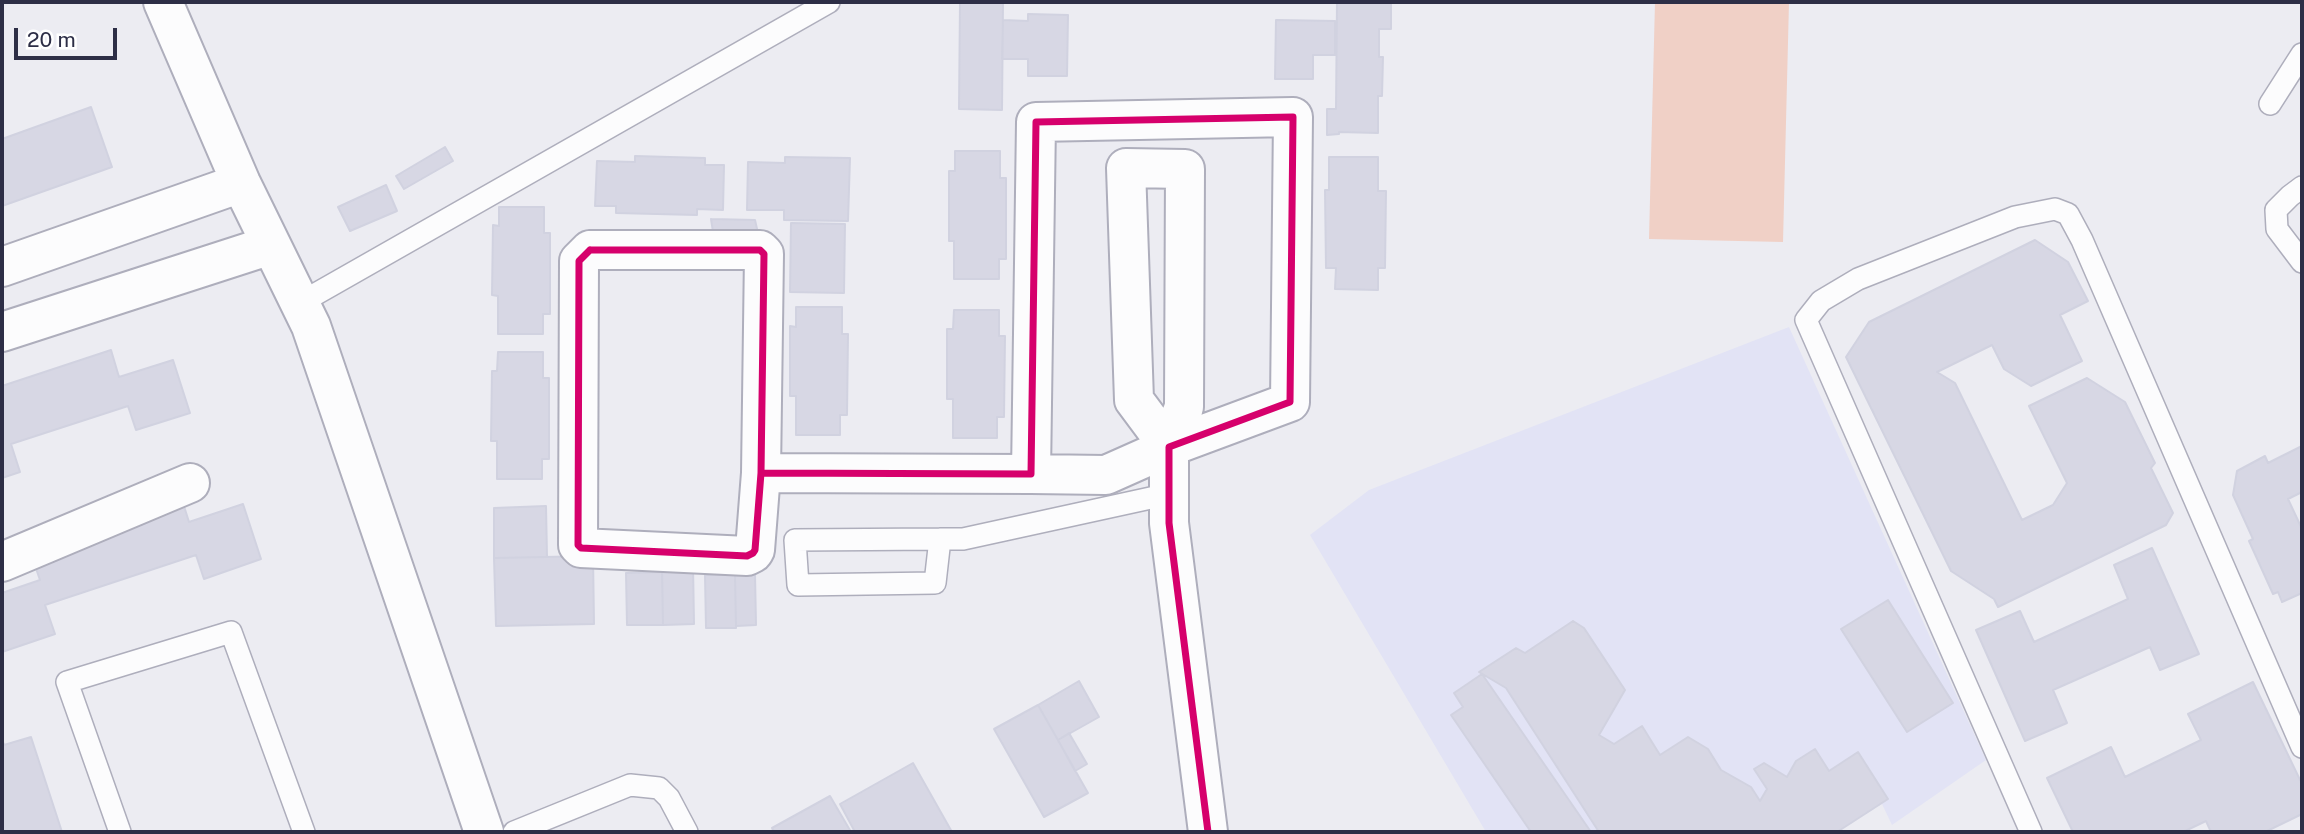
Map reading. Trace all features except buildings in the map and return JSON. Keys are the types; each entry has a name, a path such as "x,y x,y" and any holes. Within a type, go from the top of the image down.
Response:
{"street":[{"path":"163,2 242,183 311,326 484,832"},
{"path":"761,473 1106,475 1169,447 1290,402 1293,117 1036,121 1031,474"},
{"path":"1169,447 1134,400 1126,168 1185,169 1184,407 1169,447 1169,523 1208,832"},
{"path":"2,267 242,183"},
{"path":"2,332 271,245"},
{"path":"590,250 760,250 764,254 761,473 755,550 747,556 581,548 578,545 579,261 586,253 590,250"},
{"path":"2,562 190,483"}],"lane":[{"path":"300,303 829,2"},
{"path":"2270,104 2302,54"},
{"path":"2302,187 2276,210 2277,229 2302,262"},
{"path":"2031,832 1806,320 1821,300 1858,279 2015,218 2055,209 2068,215 2082,240 2302,747"},
{"path":"940,539 935,583 798,585 796,540 940,539 963,539 1169,494"},
{"path":"120,832 67,682 231,632 304,832"},
{"path":"514,832 630,785 659,788 669,798 687,832"}],"shaded area":[{"path":"1655,2 1789,2 1783,242 1649,239"},
{"path":"1789,327 1986,760 1892,825 1882,804 1835,832 1486,832 1310,535 1369,490"}],"cycle path":[{"path":"761,473 1031,474 1036,122 1293,117 1290,402 1169,447 1169,523 1208,832"},
{"path":"590,250 760,250 764,254 761,473 753,553 747,556 581,548 578,545 579,261 590,250"}]}
